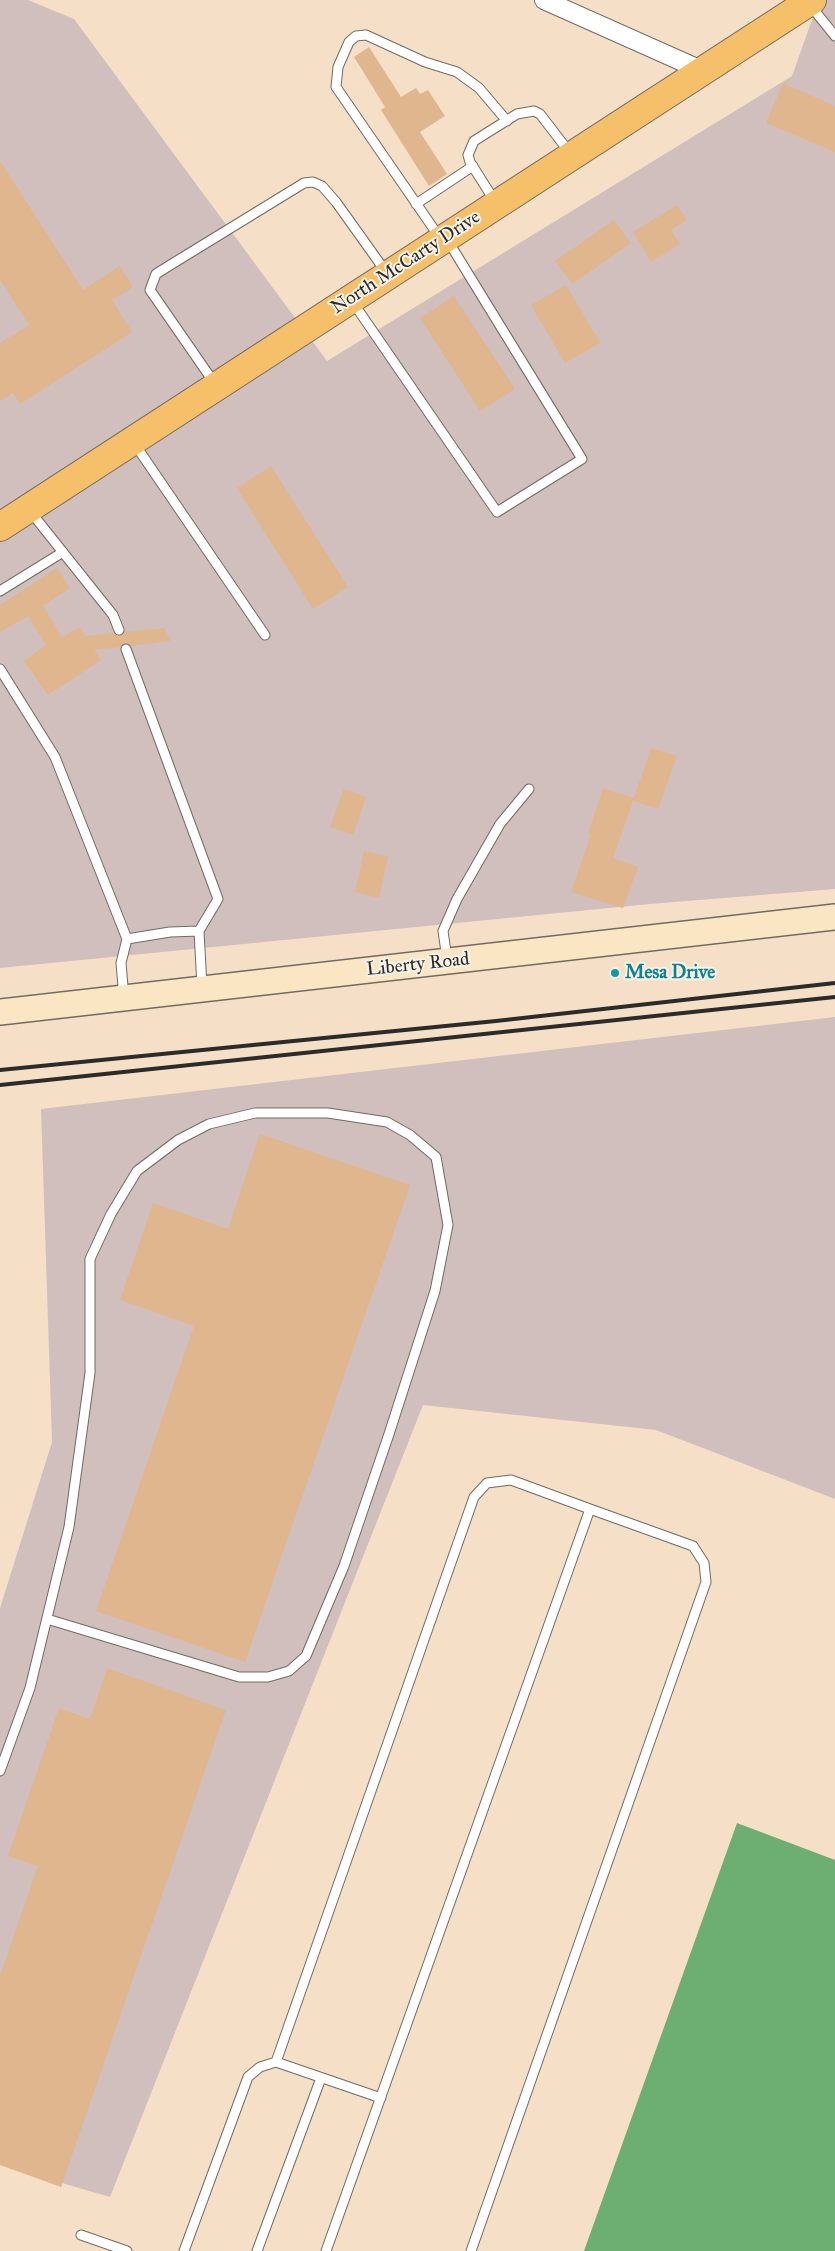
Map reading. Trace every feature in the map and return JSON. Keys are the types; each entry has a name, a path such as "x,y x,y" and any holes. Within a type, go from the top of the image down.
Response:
{"main road":[{"name":"North McCarty Drive","path":"0,526 810,1"},
{"name":"Liberty Road","path":"0,1012 835,917"}],"street":[{"path":"544,0 701,70"}],"lane":[{"path":"810,1 835,36"},
{"path":"350,299 497,512 582,459 444,238 416,204 336,87 338,67 349,42 356,36 366,35 416,58 457,72 479,88 507,120"},
{"path":"496,204 468,155 474,141 517,114 534,111 540,114 571,155"},
{"path":"416,204 473,166"},
{"path":"216,386 150,290 156,274 166,267 304,183 313,182 322,186 336,202 388,274"},
{"path":"132,441 265,635"},
{"path":"28,508 113,615 119,630"},
{"path":"0,591 63,552"},
{"path":"126,649 218,899 199,931 202,990"},
{"path":"0,669 55,757 127,939 121,963 124,998"},
{"path":"447,962 444,931 457,899 500,824 529,789"},
{"path":"127,939 170,932 199,931"},
{"path":"1,1765 30,1688 69,1527 90,1373 90,1259 112,1214 138,1171 178,1140 209,1124 255,1113 328,1113 387,1122 410,1135 436,1158 448,1225 435,1291 344,1566 306,1656 289,1671 268,1678 239,1677 47,1619"},
{"path":"276,2062 474,1497 487,1484 511,1480 693,1546 704,1563 706,1582 471,2251"},
{"path":"326,2251 590,1509"},
{"path":"184,2251 248,2077 260,2067 276,2062 381,2098"},
{"path":"257,2251 321,2078"},
{"path":"81,2235 127,2251"}],"shaded area":[{"path":"0,0 28,0 74,19 327,361 792,76 819,0 835,0 835,889 650,904 0,968"},
{"path":"835,1017 835,1499 656,1430 423,1405 110,2197 0,2165 0,1608 52,1442 41,1109"}],"green space":[{"path":"737,1823 835,1860 835,2251 584,2251"}],"building":[{"path":"369,47 401,97 416,88 420,94 428,90 445,116 420,132 447,174 429,186 381,110 385,107 354,57"},
{"path":"783,83 835,106 835,152 766,123"},
{"path":"0,161 83,290 120,266 133,287 112,300 132,332 20,404 13,393 0,401 0,343 29,325 0,280"},
{"path":"677,205 687,220 671,230 680,244 651,262 633,232"},
{"path":"614,220 631,243 572,284 555,261"},
{"path":"566,285 600,343 565,363 531,305"},
{"path":"454,296 515,389 480,411 420,318"},
{"path":"271,466 348,587 313,609 237,488"},
{"path":"57,568 70,588 43,606 62,637 80,627 85,636 114,633 119,636 125,632 164,628 170,641 131,646 124,643 120,647 94,650 101,660 48,695 24,661 46,645 28,616 0,632 0,605"},
{"path":"651,748 677,756 658,809 633,801"},
{"path":"603,788 634,798 613,858 638,867 623,908 571,892 591,834 588,833"},
{"path":"344,789 366,797 353,835 330,827"},
{"path":"364,851 388,856 379,898 355,892"},
{"path":"260,1134 410,1185 245,1662 96,1611 194,1326 120,1300 153,1203 228,1229"},
{"path":"107,1668 226,1710 61,2187 0,2165 0,1976 38,1866 8,1856 59,1708 90,1719"}],"railway":[{"path":"0,1070 496,1021 835,983"},
{"path":"0,1085 835,997"}],"place":[{"name":"Mesa Drive","path":"615,973"}]}
